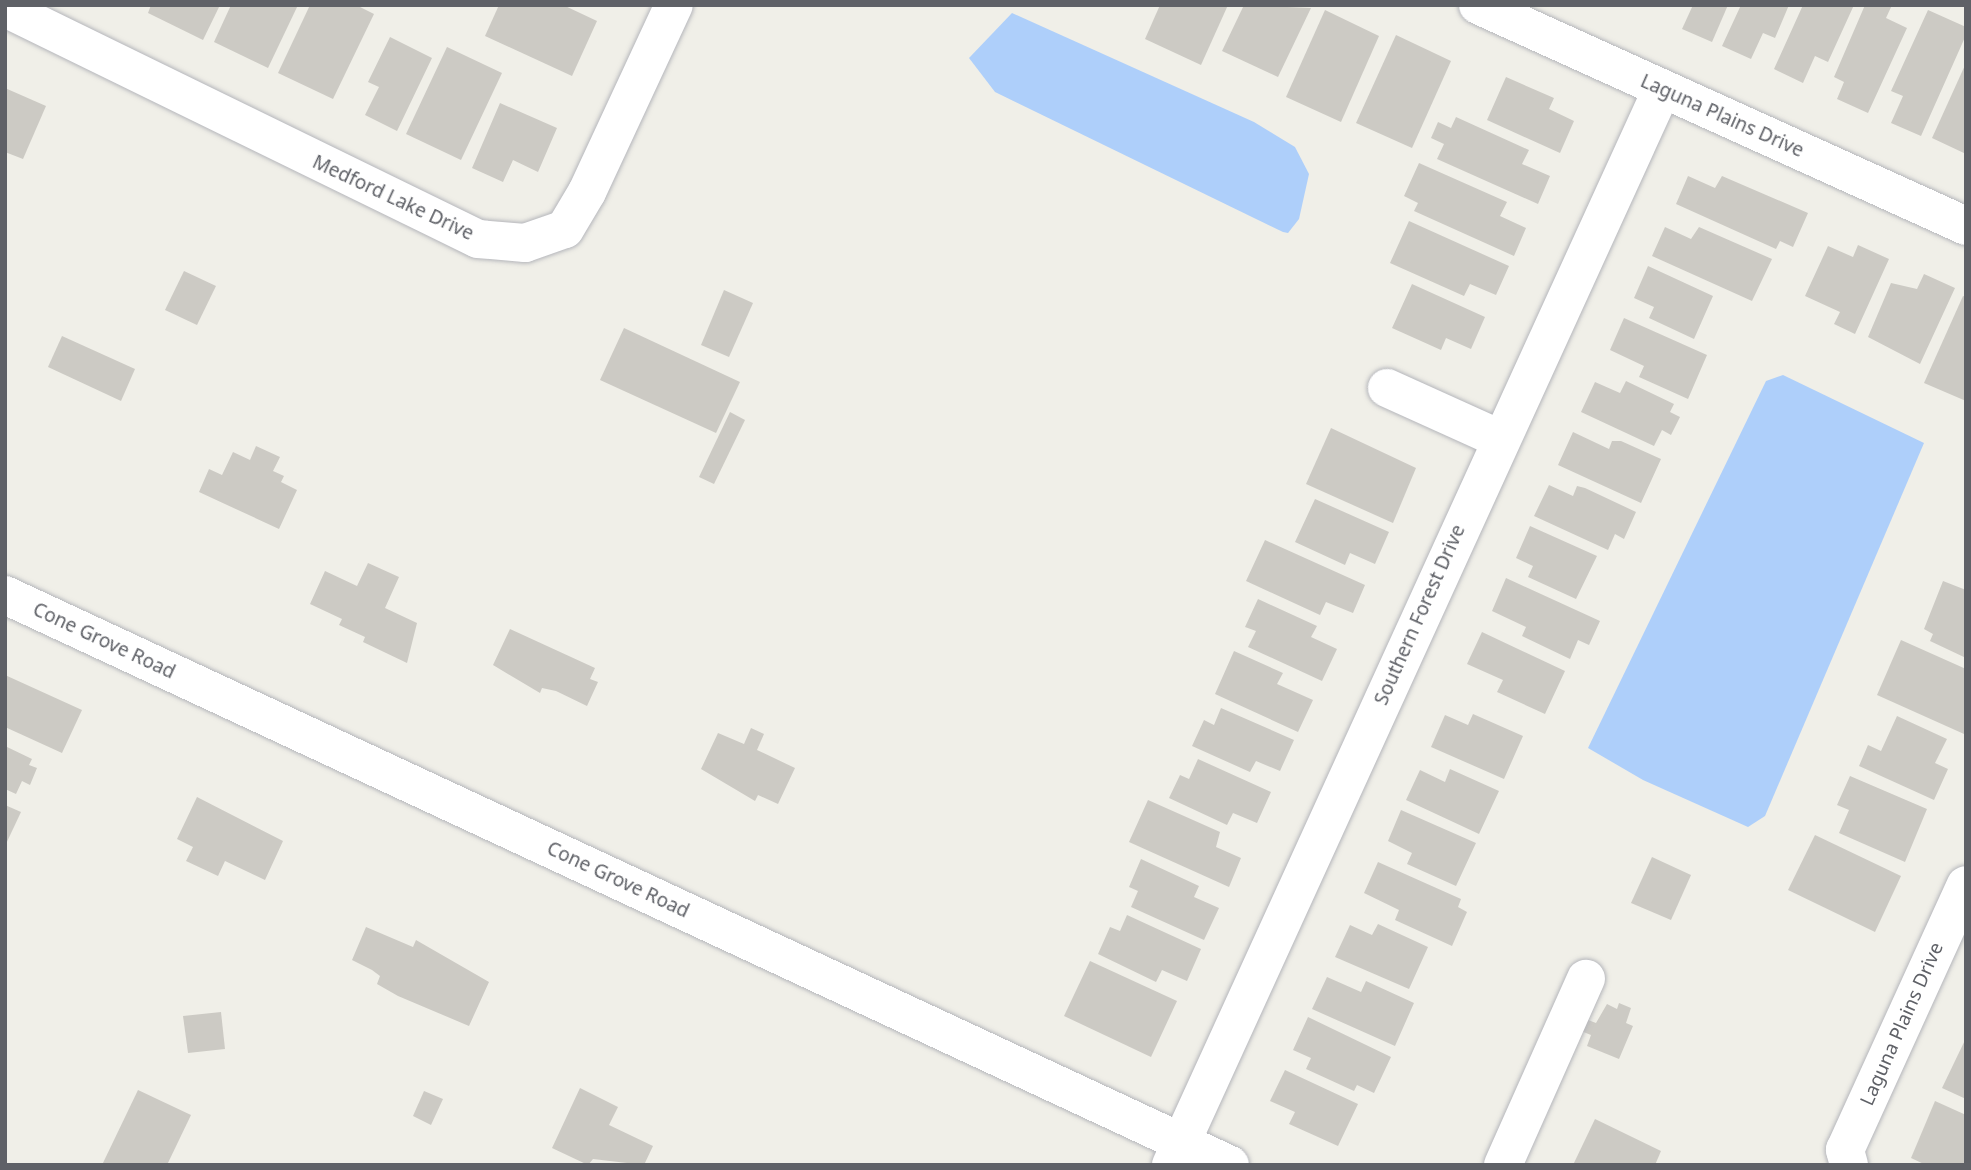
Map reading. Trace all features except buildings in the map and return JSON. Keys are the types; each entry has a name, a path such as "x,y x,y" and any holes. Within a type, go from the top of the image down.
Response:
{"street":[{"name":"Medford Lake Drive","path":"5,8 478,239 525,243 565,229 674,5"},
{"name":"Laguna Plains Drive","path":"1478,5 1966,226"},
{"name":"Southern Forest Drive","path":"1176,1153 1662,89"},
{"path":"1387,388 1500,439"},
{"name":"Cone Grove Road","path":"5,595 1176,1153 1230,1165"},
{"name":"Laguna Plains Drive","path":"1849,1165 1845,1150 1966,885"},
{"path":"1503,1165 1586,979"}],"water":[{"path":"1012,13 1254,122 1295,147 1309,174 1299,219 1288,233 1283,232 995,92 969,58"},
{"path":"1783,375 1924,443 1765,816 1748,827 1643,780 1588,748 1766,381"}]}
